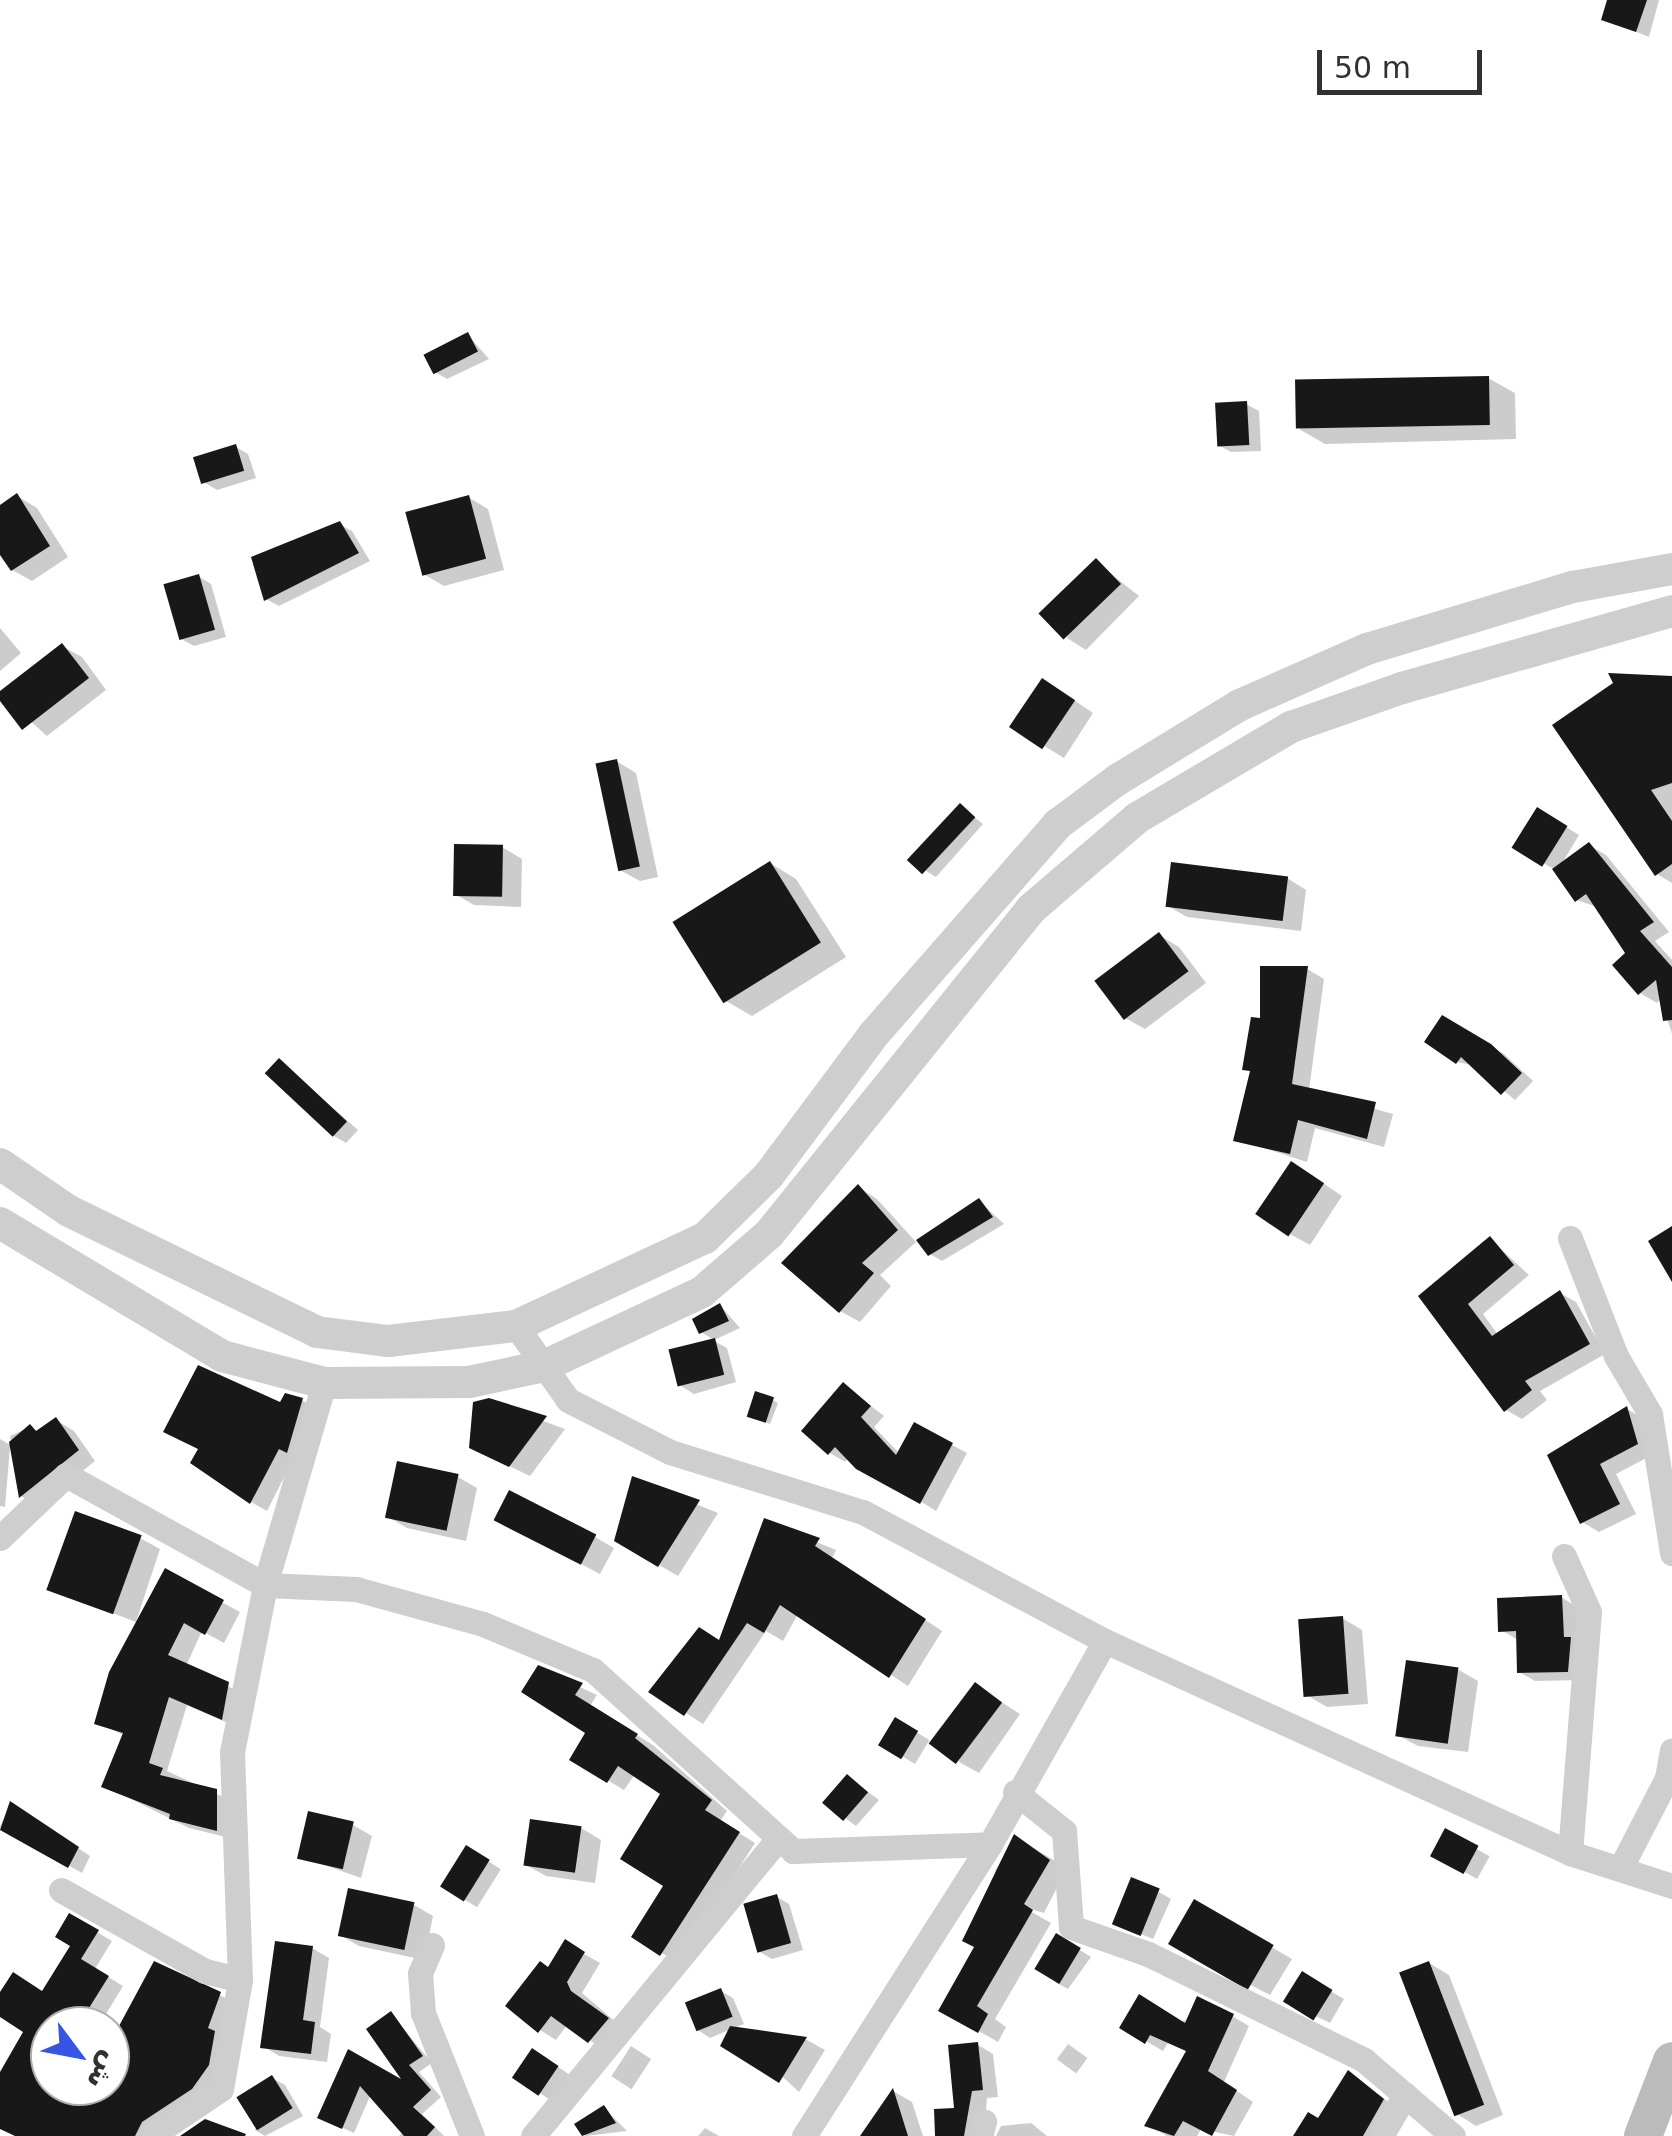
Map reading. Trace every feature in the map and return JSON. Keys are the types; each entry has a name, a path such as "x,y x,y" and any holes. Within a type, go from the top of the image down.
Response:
{"main road":[{"path":"1644,2136 1672,2061"}],"street":[{"path":"0,1164 69,1211 318,1332 388,1342 516,1326 706,1238 769,1175 875,1033 1058,824 1118,780 1240,705 1367,649 1573,588 1672,569"},
{"path":"0,1223 222,1356 324,1383 469,1382 544,1366 702,1292 770,1234 1031,909 1137,818 1292,728 1402,688 1672,612"},
{"path":"1570,1238 1616,1356 1650,1414 1672,1553"},
{"path":"516,1326 568,1400 670,1452 863,1512 1105,1641 1570,1853 1672,1886"},
{"path":"151,2136 221,2089 240,1980 232,1752 265,1585 324,1383"},
{"path":"0,1536 66,1475 265,1585 356,1589 484,1624 593,1670 776,1841 811,1854 990,1844"},
{"path":"1564,1556 1589,1612 1570,1853"},
{"path":"804,2136 990,1844 1015,1792 1105,1641"},
{"path":"1620,1869 1666,1778 1672,1750"},
{"path":"1015,1792 1064,1831 1071,1927 1148,1954 1364,2060 1453,2136"},
{"path":"533,2136 776,1841"},
{"path":"61,1890 205,1970 240,1980"},
{"path":"432,1945 420,1973 422,2013 472,2136"},
{"path":"1381,2136 1406,2095"}],"building":[{"path":"1607,0 1647,0 1636,32 1601,20"},
{"path":"468,332 478,352 433,374 423,355"},
{"path":"1489,376 1490,425 1296,428 1295,379"},
{"path":"1247,401 1249,445 1217,447 1215,403"},
{"path":"236,444 244,471 201,484 193,457"},
{"path":"17,493 50,546 11,571 0,555 0,505"},
{"path":"469,495 486,559 422,576 405,512"},
{"path":"340,521 359,553 264,601 251,557"},
{"path":"1096,558 1121,584 1063,639 1038,614"},
{"path":"199,574 215,630 179,640 163,584"},
{"path":"62,643 89,678 22,730 0,701 0,691"},
{"path":"1608,673 1672,676 1672,783 1651,790 1672,821 1672,864 1655,876 1552,725 1613,683"},
{"path":"1042,678 1075,700 1042,749 1009,727"},
{"path":"617,759 640,867 618,871 595,764"},
{"path":"960,803 975,817 922,874 907,860"},
{"path":"1537,807 1568,826 1542,867 1512,848"},
{"path":"1589,842 1654,922 1640,931 1672,967 1672,1020 1663,1021 1656,980 1638,995 1612,965 1625,953 1586,894 1575,902 1552,869"},
{"path":"454,844 503,845 502,897 453,896"},
{"path":"770,861 821,942 723,1003 672,922"},
{"path":"1171,862 1288,876 1283,921 1166,907"},
{"path":"1159,932 1188,971 1124,1020 1094,981"},
{"path":"1260,966 1308,966 1292,1084 1376,1102 1367,1139 1298,1120 1290,1154 1233,1141 1250,1071 1242,1070 1251,1017 1260,1018"},
{"path":"1442,1015 1491,1044 1522,1073 1501,1095 1461,1057 1456,1064 1424,1042"},
{"path":"279,1058 347,1121 333,1137 265,1073"},
{"path":"1291,1161 1324,1183 1288,1236 1255,1214"},
{"path":"858,1184 898,1230 862,1263 874,1273 839,1313 781,1263"},
{"path":"979,1198 993,1217 928,1256 916,1240"},
{"path":"1672,1226 1672,1282 1648,1241"},
{"path":"1490,1236 1514,1265 1468,1304 1492,1336 1560,1290 1590,1344 1525,1381 1532,1390 1504,1412 1418,1296"},
{"path":"720,1303 729,1321 699,1334 692,1319"},
{"path":"715,1338 724,1375 678,1386 668,1350"},
{"path":"198,1365 280,1402 285,1393 303,1398 287,1453 279,1449 250,1504 190,1463 198,1449 163,1432"},
{"path":"843,1382 871,1406 861,1417 896,1455 914,1422 953,1443 920,1504 856,1469 835,1447 828,1455 801,1431"},
{"path":"755,1391 774,1397 766,1423 747,1417"},
{"path":"489,1398 547,1416 509,1467 469,1448 473,1402"},
{"path":"1627,1406 1638,1444 1600,1464 1620,1504 1580,1524 1547,1455"},
{"path":"56,1417 79,1450 19,1498 9,1442 30,1424 36,1431"},
{"path":"397,1461 459,1474 447,1531 385,1518"},
{"path":"632,1476 700,1500 658,1567 614,1541"},
{"path":"509,1490 596,1534 581,1565 494,1520"},
{"path":"75,1511 142,1535 113,1614 46,1590"},
{"path":"764,1518 820,1538 815,1546 926,1619 889,1678 780,1605 764,1633 747,1623 684,1716 648,1692 699,1627 719,1640"},
{"path":"165,1568 224,1600 205,1635 184,1623 168,1655 229,1682 222,1720 169,1697 149,1763 163,1768 160,1775 217,1789 217,1831 169,1819 170,1814 101,1787 123,1733 94,1724 109,1672"},
{"path":"1562,1595 1564,1637 1571,1637 1568,1672 1517,1673 1516,1631 1498,1632 1497,1598"},
{"path":"1343,1616 1348,1694 1304,1697 1298,1619"},
{"path":"1406,1660 1458,1667 1448,1744 1395,1736"},
{"path":"538,1665 583,1683 575,1695 638,1734 635,1738 712,1800 705,1810 740,1832 660,1956 631,1937 663,1886 620,1859 660,1794 618,1766 607,1783 569,1760 585,1733 521,1692"},
{"path":"975,1682 1002,1702 956,1764 929,1743"},
{"path":"895,1717 918,1731 901,1759 878,1745"},
{"path":"847,1774 868,1792 843,1821 822,1803"},
{"path":"10,1801 79,1847 68,1868 0,1830"},
{"path":"308,1811 354,1822 343,1869 297,1859"},
{"path":"530,1819 581,1826 575,1873 523,1866"},
{"path":"1445,1828 1479,1846 1464,1874 1430,1856"},
{"path":"1014,1834 1050,1860 1024,1904 1033,1910 977,2006 988,2014 978,2033 938,2011 974,1947 962,1941"},
{"path":"466,1845 490,1860 464,1901 440,1887"},
{"path":"1131,1877 1160,1889 1141,1936 1112,1924"},
{"path":"348,1888 415,1902 404,1950 338,1936"},
{"path":"777,1894 791,1943 757,1953 743,1904"},
{"path":"1194,1899 1274,1945 1248,1990 1168,1944"},
{"path":"69,1913 99,1930 81,1959 109,1976 90,2006 30,2006 30,2106 130,2106 130,2006 154,1961 221,1992 208,2028 215,2031 209,2065 192,2089 142,2122 135,2136 15,2136 0,2129 0,2072 23,2032 0,2017 0,1992 13,1972 42,1991 70,1946 55,1937"},
{"path":"1056,1933 1081,1948 1059,1984 1034,1969"},
{"path":"565,1939 585,1952 567,1982 571,1991 609,2018 588,2043 551,2016 538,2033 505,2006 540,1961 548,1967"},
{"path":"275,1941 313,1946 303,2020 315,2022 311,2054 260,2048"},
{"path":"1429,1961 1484,2105 1454,2116 1399,1972"},
{"path":"1302,1971 1333,1990 1313,2021 1283,2002"},
{"path":"721,1988 733,2017 696,2031 685,2003"},
{"path":"1139,1994 1185,2023 1197,1996 1234,2014 1208,2071 1237,2090 1212,2136 1183,2121 1174,2136 1144,2126 1186,2051 1150,2035 1145,2044 1119,2028"},
{"path":"391,2011 423,2056 409,2065 431,2090 413,2107 435,2127 427,2136 404,2136 360,2086 342,2129 317,2118 348,2049 401,2079 366,2029"},
{"path":"730,2026 807,2037 779,2083 720,2046"},
{"path":"978,2042 983,2090 972,2091 964,2136 935,2136 934,2109 954,2108 948,2045"},
{"path":"532,2048 559,2066 538,2096 512,2078"},
{"path":"1348,2070 1384,2099 1363,2136 1293,2136 1308,2112 1318,2118"},
{"path":"272,2075 293,2108 257,2130 236,2097"},
{"path":"893,2088 908,2136 860,2136"},
{"path":"604,2105 616,2123 582,2136 574,2124"},
{"path":"205,2119 246,2134 180,2136"}]}
